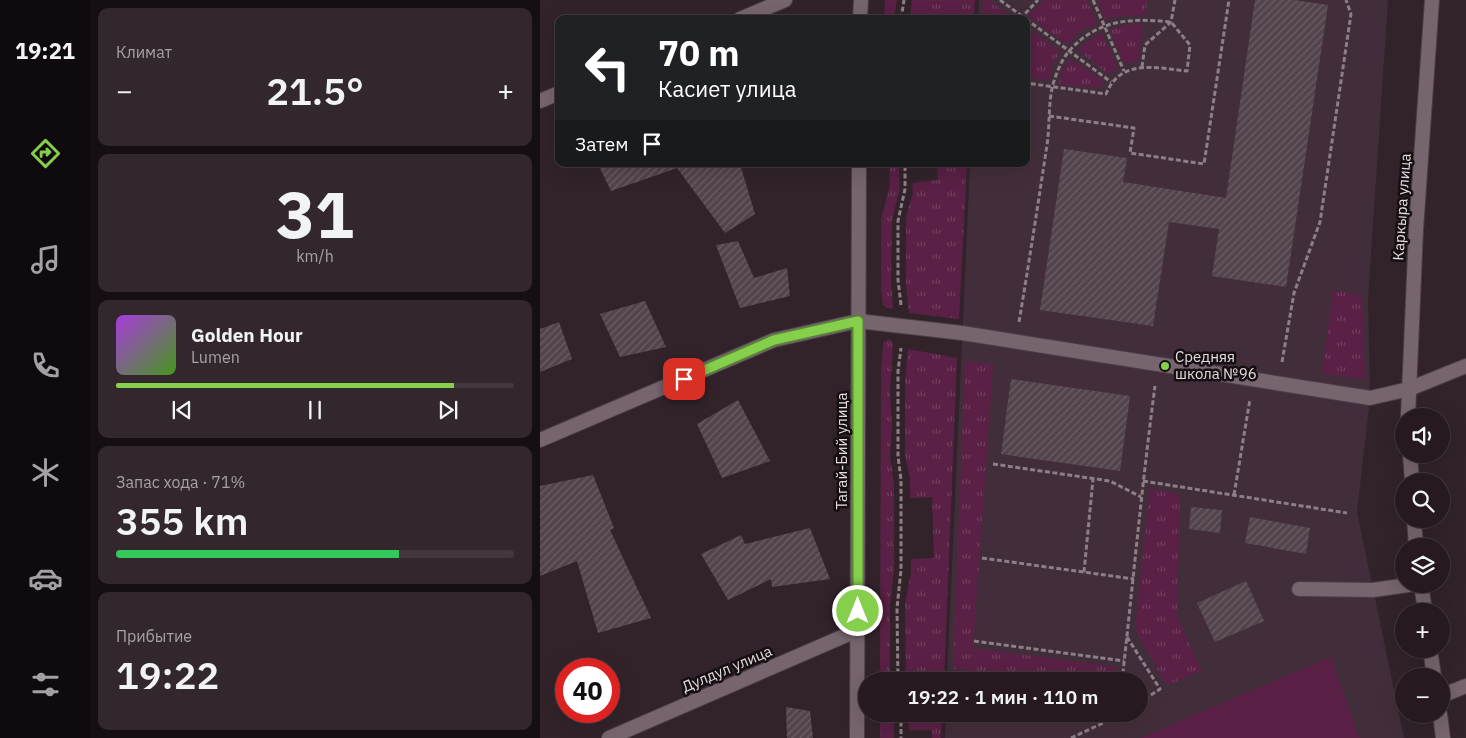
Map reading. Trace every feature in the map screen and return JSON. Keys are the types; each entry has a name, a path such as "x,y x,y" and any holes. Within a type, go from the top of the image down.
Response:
{"street":[{"path":"749,15 785,0"},
{"path":"860,0 860,15"},
{"name":"Каркыра улица","path":"1408,408 1416,230 1432,0"},
{"path":"540,101 555,95"},
{"name":"Тагай-Бий улица","path":"857,738 859,167"},
{"path":"540,440 774,340 858,321 962,333 1370,398 1408,388 1466,366"},
{"path":"1299,588 1373,590 1395,587"},
{"name":"Дулдул улица","path":"609,738 858,630"},
{"path":"1450,692 1466,686"},
{"path":"1441,723 1443,738"}],"path":[{"path":"902,15 904,0"},
{"path":"1000,0 1019,15"},
{"path":"1023,15 1038,0"},
{"path":"1093,0 1124,71"},
{"path":"1142,67 1145,45 1171,22 1175,0"},
{"path":"1049,116 1134,128 1130,153 1204,164 1229,0"},
{"path":"1282,365 1294,293 1320,222 1351,14 1346,0"},
{"path":"1019,323 1048,142 1053,86 1059,67 1069,51 1085,36 1104,26 1125,20 1171,22 1190,45 1187,71 1142,67 1124,71 1111,82 1106,94 1053,86 1030,83"},
{"path":"1030,22 1111,82"},
{"path":"898,672 897,608 902,570 901,480 898,456 898,371 904,326 898,280 898,220 905,189 905,167"},
{"path":"1123,672 1141,497 1158,364"},
{"path":"1234,495 1253,379"},
{"path":"993,464 1110,481 1141,497"},
{"path":"1084,572 1093,479"},
{"path":"1143,481 1347,513"},
{"path":"982,558 1134,579"},
{"path":"1127,637 1160,689 1148,697"},
{"path":"974,641 1124,661"},
{"path":"901,722 901,738"},
{"path":"1071,738 1105,722"}],"shaded area":[{"name":"Средняя школа №96","path":"979,0 1388,0 1368,298 1370,398 1357,512 1395,695 1395,723 1401,723 1404,738 945,738 946,722 1148,722 1148,672 947,672 970,167 1030,167 1030,15 978,15"}],"green space":[{"path":"885,0 897,0 895,15 884,15"},
{"path":"912,0 975,0 974,15 910,15"},
{"path":"983,0 989,0 1009,15 982,15"},
{"path":"1044,0 1087,0 1097,23 1080,32 1067,44 1029,15"},
{"path":"1098,0 1147,0 1145,15 1105,19"},
{"path":"1143,24 1138,62 1124,63 1110,29 1126,25"},
{"path":"1030,29 1060,52 1052,65 1049,80 1030,78"},
{"path":"1101,33 1118,69 1108,74 1078,50 1087,41"},
{"path":"1070,59 1103,80 1101,88 1059,84 1062,72"},
{"path":"889,167 899,167 900,188 892,220 891,282 893,309 883,305 881,290 881,219 890,185"},
{"path":"937,167 967,167 959,319 909,313 906,283 906,217 913,193 912,183 938,180"},
{"path":"1333,290 1362,296 1365,379 1322,374"},
{"path":"890,339 893,345 890,391 892,428 890,456 894,485 894,570 890,605 890,672 880,672 881,373 883,342"},
{"path":"908,349 957,358 944,672 906,672 905,603 911,572 911,559 934,558 932,497 910,498 910,478 905,455 905,380"},
{"path":"965,361 993,365 973,648 1117,667 1116,672 980,672 953,669"},
{"path":"1150,489 1180,494 1177,617 1202,671 1167,685 1135,630"},
{"path":"1331,657 1359,738 1140,738"},
{"path":"880,722 894,722 894,738 880,738"},
{"path":"908,722 942,722 941,738 932,738 932,730 909,730"}],"building":[{"path":"1255,0 1294,0 1328,5 1286,287 1212,276 1219,229 1169,222 1153,326 1040,310 1064,149 1127,158 1123,182 1226,198"},
{"path":"599,167 741,167 755,214 725,233 677,168 611,191"},
{"path":"738,241 754,278 787,268 790,296 740,308 716,245"},
{"path":"645,301 666,347 620,357 600,314"},
{"path":"559,322 572,359 540,372 540,329"},
{"path":"1011,379 1130,396 1120,471 1001,454"},
{"path":"738,400 770,461 722,478 697,424"},
{"path":"593,475 614,528 610,530 651,618 598,633 577,561 540,576 540,486"},
{"path":"1191,507 1222,510 1220,533 1189,529"},
{"path":"1250,517 1310,528 1306,554 1245,543"},
{"path":"810,528 830,579 772,587 771,579 728,600 701,554 741,535 745,544"},
{"path":"1246,581 1264,621 1215,642 1197,603"},
{"path":"786,707 810,711 813,738 787,738"}],"place":[{"name":"Средняя школа №96","path":"1165,366"}],"route":[{"path":"684,379 774,340 858,321 858,611"}]}
